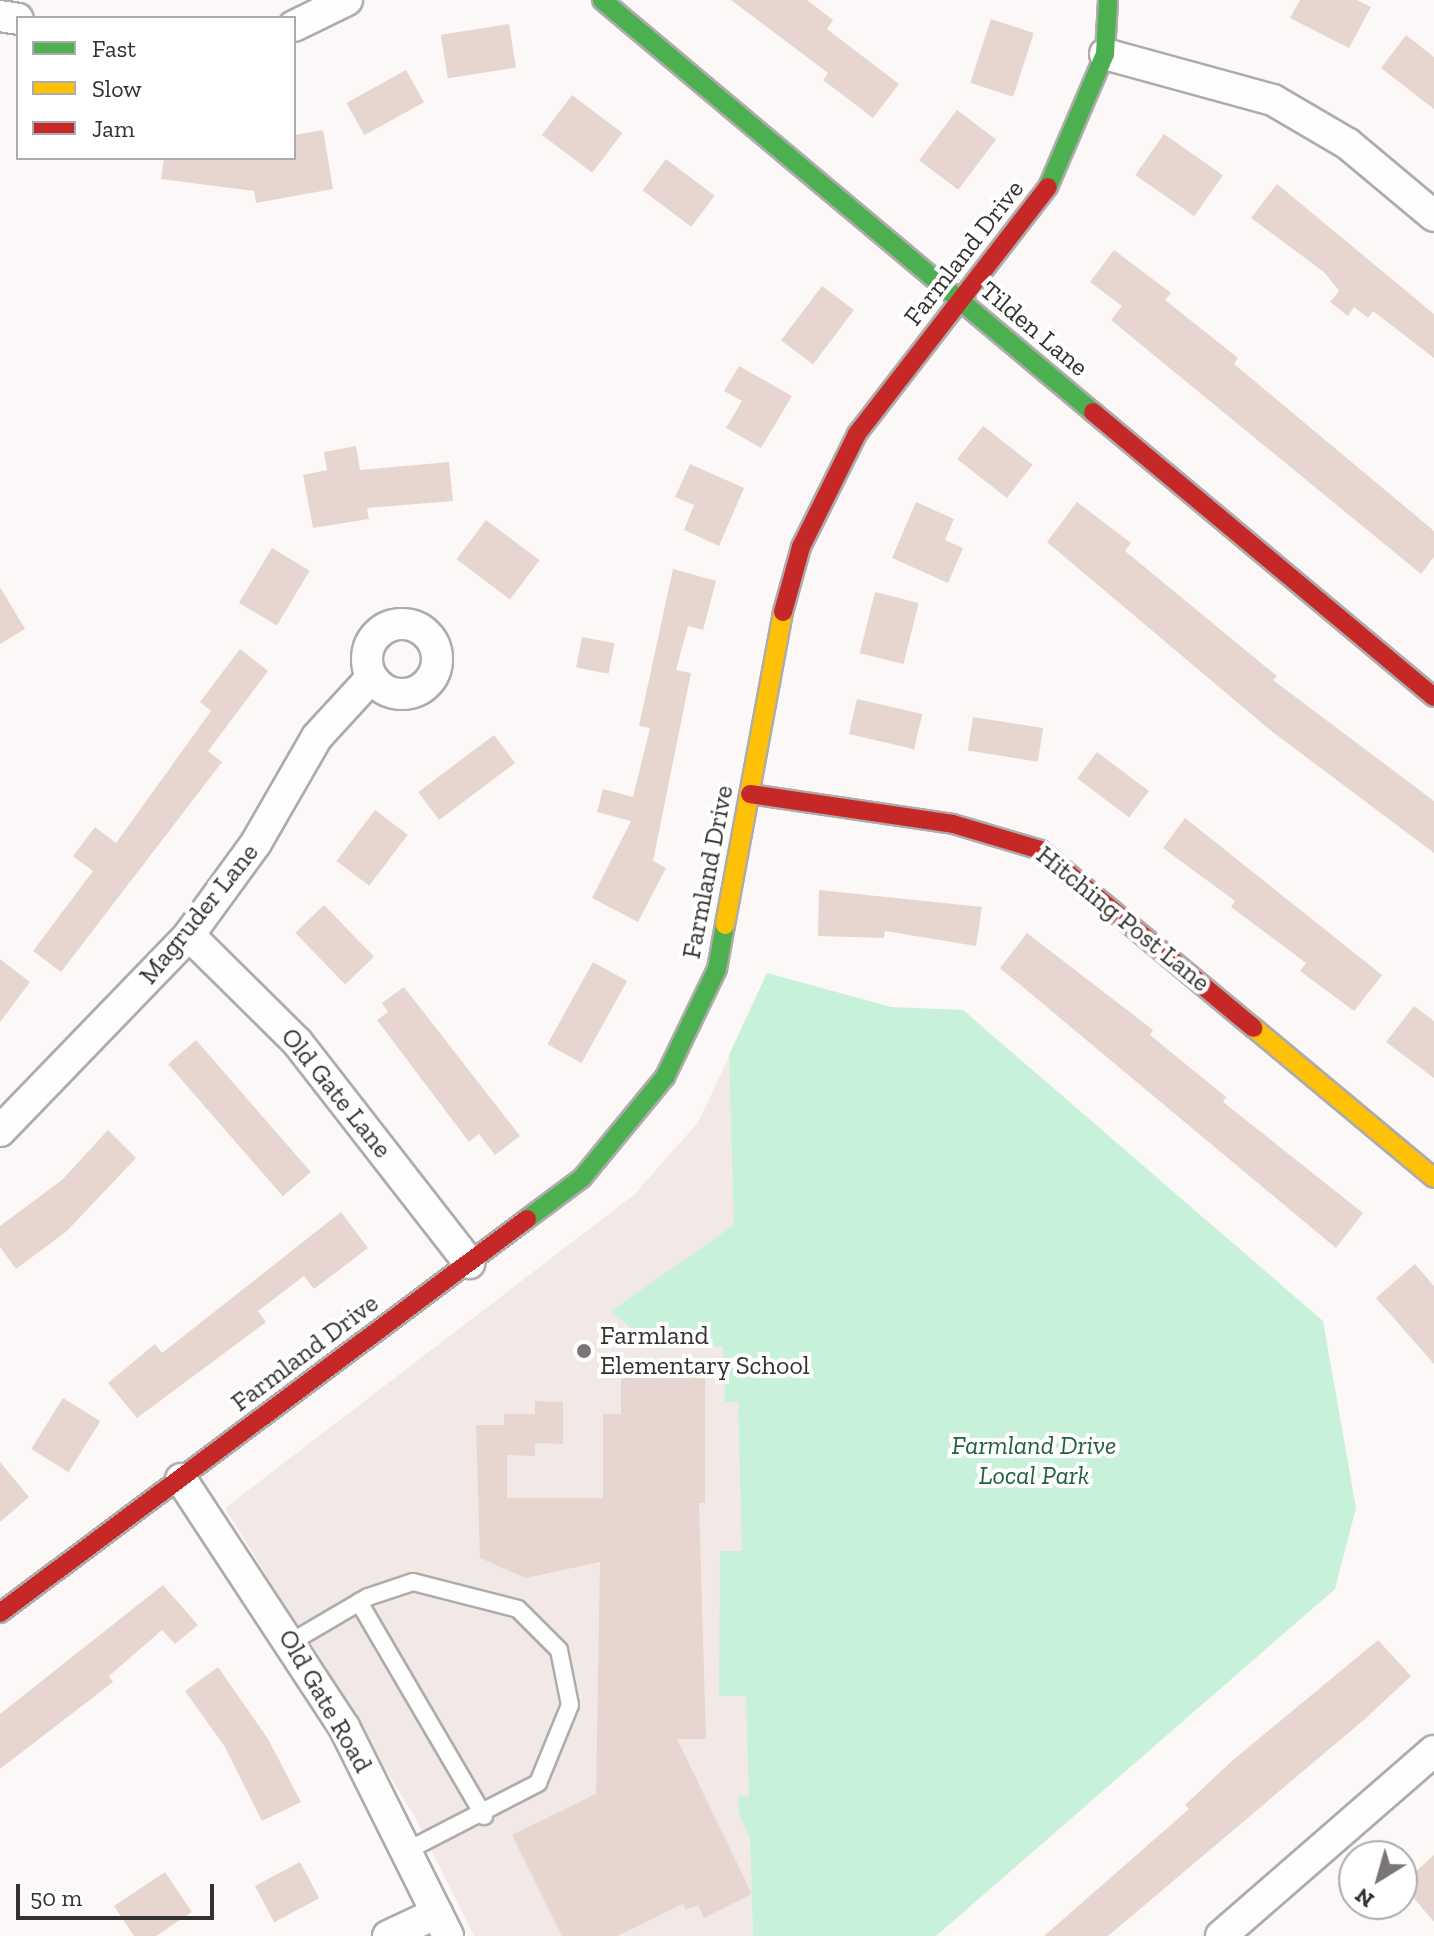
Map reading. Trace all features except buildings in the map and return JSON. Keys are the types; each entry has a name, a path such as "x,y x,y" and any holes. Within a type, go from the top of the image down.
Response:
{"street":[{"path":"296,25 347,0"},
{"name":"Tilden Lane","path":"602,0 1434,697"},
{"name":"Farmland Drive","path":"0,1613 582,1178 630,1127 687,1041 717,969 750,794 771,657 801,547 857,434 959,301 1041,202 1105,54 1108,0"},
{"path":"1105,54 1273,100 1348,144 1434,216"},
{"name":"Magruder Lane","path":"0,1131 189,935 256,843 317,737 372,677"},
{"name":"Hitching Post Lane","path":"750,794 953,824 1040,850 1434,1178"},
{"name":"Old Gate Lane","path":"189,935 298,1043 469,1263"},
{"name":"Old Gate Road","path":"181,1479 293,1641 442,1924"},
{"path":"1221,1936 1434,1751"},
{"path":"388,1936 442,1924"}],"lane":[{"path":"293,1641 359,1602 413,1582 518,1609 559,1650 570,1705 552,1761 538,1783 484,1816 406,1851"},
{"path":"359,1602 484,1816"}],"shaded area":[{"name":"Farmland Elementary School","path":"731,1052 753,1936 474,1936 416,1819 225,1508 635,1194 699,1121"}],"green space":[{"name":"Farmland Drive Local Park","path":"767,973 891,1007 963,1010 1323,1321 1356,1508 1335,1589 936,1936 753,1936 750,1839 739,1815 738,1797 749,1796 746,1696 719,1696 720,1551 742,1551 738,1402 725,1402 723,1346 655,1349 611,1311 734,1225 729,1055"}],"traffic: fast":[{"path":"602,0 1093,412"},
{"path":"1048,187 1105,54 1108,0"},
{"path":"527,1219 582,1178 665,1077 717,969 725,925"}],"traffic: slow":[{"path":"725,925 783,612"},
{"path":"1254,1028 1434,1178"}],"traffic: jam":[{"path":"783,612 801,547 857,434 1048,187"},
{"path":"1093,412 1434,697"},
{"path":"750,794 953,824 1040,850 1254,1028"},
{"path":"0,1613 527,1219"}],"place":[{"name":"Farmland Elementary School","path":"584,1351"}]}
